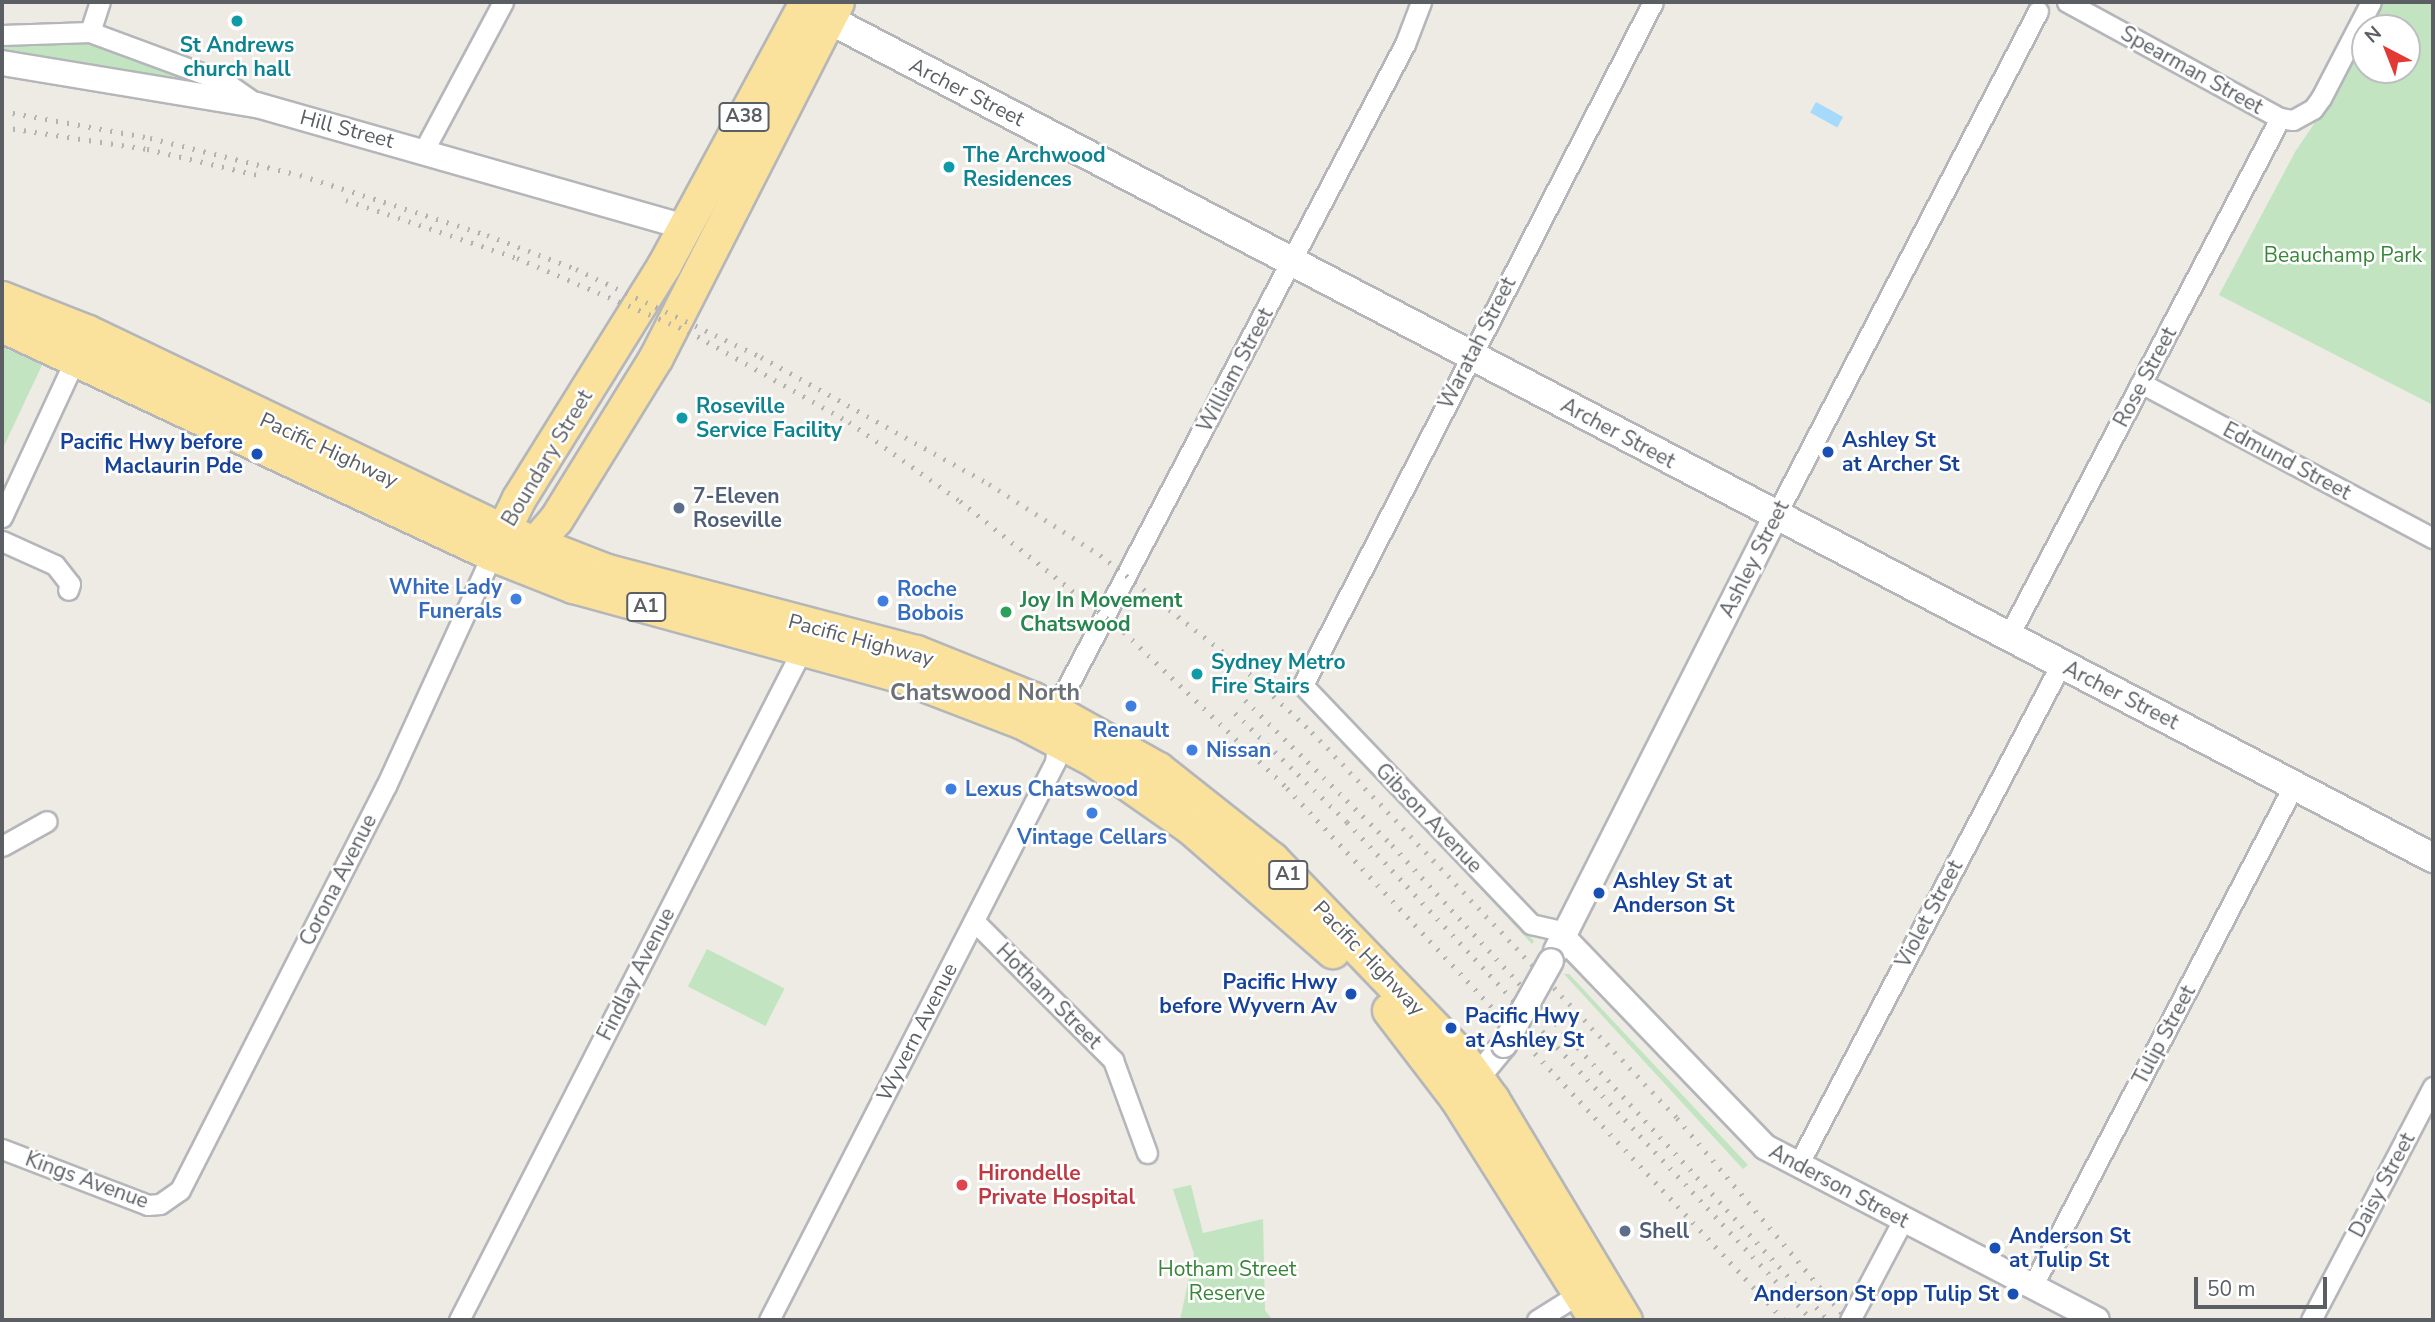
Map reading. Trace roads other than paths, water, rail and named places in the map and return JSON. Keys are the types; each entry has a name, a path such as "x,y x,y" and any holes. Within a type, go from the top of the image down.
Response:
{"highway":[{"name":"Boundary Street","path":"819,7 656,357 562,512 535,543 497,542 684,227 819,7"},
{"name":"Pacific Highway","path":"2,298 82,345 497,542 586,591 808,638 916,652 1059,727 1158,769 1245,836 1356,944 1468,1089 1625,1320"},
{"name":"Pacific Highway","path":"2,325 82,345"},
{"name":"Pacific Highway","path":"535,543 607,571 808,638"},
{"name":"Pacific Highway","path":"1468,1089 1588,1307"}],"main road":[{"name":"Archer Street","path":"819,7 1291,261 2433,858"}],"street":[{"path":"90,32 100,2"},
{"path":"424,150 503,2"},
{"name":"William Street","path":"1059,727 1063,695 1405,44 1421,2"},
{"name":"Waratah Street","path":"1303,685 1653,2"},
{"path":"2035,6 2055,12 2067,2"},
{"name":"Spearman Street","path":"2067,2 2280,118"},
{"path":"2280,118 2293,120 2313,109 2371,2"},
{"name":"Ashley Street","path":"1468,1089 1504,1045 1551,961 2035,6"},
{"path":"2,35 90,32 225,82 257,105"},
{"name":"Hill Street","path":"2,63 257,105 424,150 610,209 684,227"},
{"name":"Rose Street","path":"2008,637 2280,118"},
{"path":"2,517 82,345"},
{"name":"Edmund Street","path":"2141,383 2433,538"},
{"path":"2,541 55,565 70,584 68,590"},
{"name":"Corona Avenue","path":"172,1199 188,1177 234,1076 386,786 497,542"},
{"name":"Findlay Avenue","path":"459,1320 808,638"},
{"name":"Violet Street","path":"1798,1165 2061,664"},
{"name":"Gibson Avenue","path":"1303,685 1531,924 1556,930 1563,937"},
{"name":"Wyvern Avenue","path":"769,1320 1055,762 1059,727"},
{"name":"Tulip Street","path":"2033,1285 2294,785"},
{"path":"2,846 47,821"},
{"name":"Hotham Street","path":"974,921 1113,1060 1147,1153"},
{"name":"Anderson Street","path":"1563,937 1749,1134 1798,1165 2033,1285 2085,1317"},
{"name":"Daisy Street","path":"2311,1320 2433,1087"},
{"name":"Kings Avenue","path":"2,1149 137,1202 160,1204 172,1199"},
{"path":"1855,1312 1903,1220"},
{"path":"1537,1320 1588,1307"}],"water":[{"path":"1816,102 1843,117 1837,128 1810,112"}],"railway":[{"path":"2,111 150,138 300,175 487,235 576,269 761,357 989,484 1100,555 1241,666 1312,732 1677,1118 1848,1320"},
{"path":"2,127 147,149 262,176"},
{"path":"346,200 517,258 688,331 849,422 960,501 1124,632 1287,788 1784,1320"},
{"path":"1245,700 1392,845 1828,1320"},
{"path":"1235,713 1347,822 1812,1320"}],"place":[{"name":"St Andrews church hall","path":"237,21"},
{"name":"The Archwood Residences","path":"949,167"},
{"name":"Roseville Service Facility","path":"682,418"},
{"name":"Ashley St at Archer St","path":"1828,452"},
{"name":"Pacific Hwy before Maclaurin Pde","path":"257,454"},
{"name":"7-Eleven Roseville","path":"679,508"},
{"name":"White Lady Funerals","path":"516,599"},
{"name":"Roche Bobois","path":"883,601"},
{"name":"Joy In Movement Chatswood","path":"1006,612"},
{"name":"Sydney Metro Fire Stairs","path":"1197,674"},
{"name":"Renault","path":"1131,706"},
{"name":"Nissan","path":"1192,750"},
{"name":"Lexus Chatswood","path":"951,789"},
{"name":"Vintage Cellars","path":"1092,813"},
{"name":"Ashley St at Anderson St","path":"1599,893"},
{"name":"Pacific Hwy before Wyvern Av","path":"1351,994"},
{"name":"Pacific Hwy at Ashley St","path":"1451,1028"},
{"name":"Hirondelle Private Hospital","path":"962,1185"},
{"name":"Shell","path":"1625,1231"},
{"name":"Anderson St at Tulip St","path":"1995,1248"},
{"name":"Anderson St opp Tulip St","path":"2013,1294"}],"district":[{"name":"Chatswood North","path":"985,693"}],"park label":[{"name":"Beauchamp Park","path":"2343,255"},
{"name":"Hotham Street Reserve","path":"1227,1281"}]}
